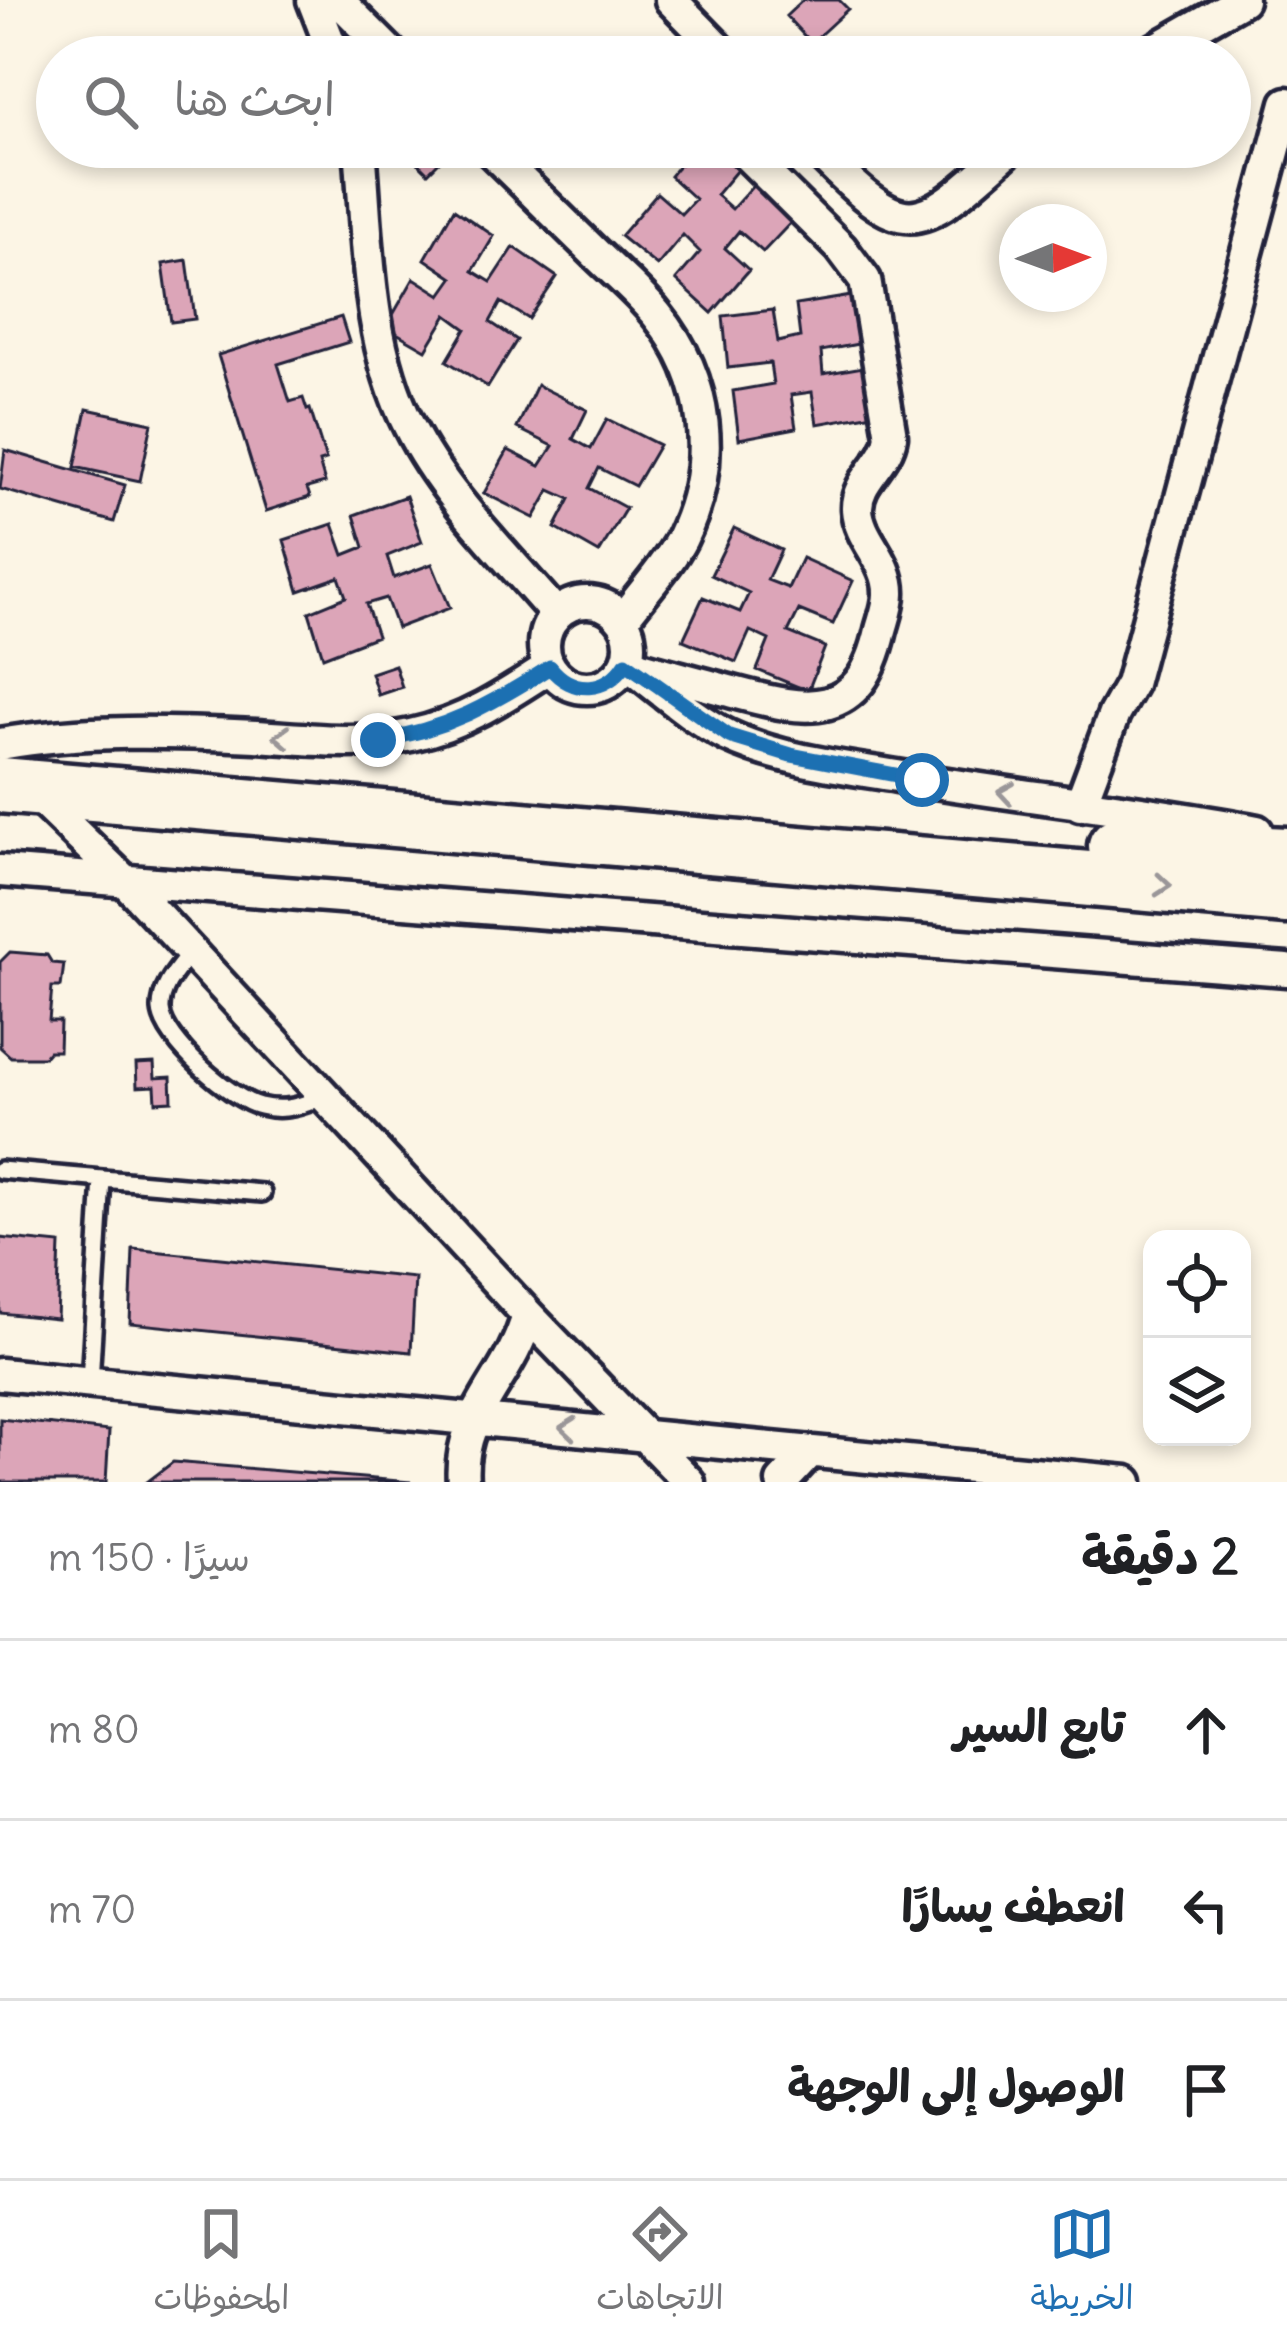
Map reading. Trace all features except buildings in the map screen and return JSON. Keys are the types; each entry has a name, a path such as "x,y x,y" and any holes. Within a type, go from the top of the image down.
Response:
{"highway":[{"path":"7,767 1287,855"},
{"path":"7,767 1287,896"}],"street":[{"path":"314,0 327,36"},
{"path":"338,0 374,36"},
{"path":"671,0 706,36"},
{"path":"1179,36 1242,0"},
{"path":"1080,806 1114,714 1131,684 1287,103"},
{"path":"362,168 377,328 389,379 408,424 432,466 556,614"},
{"path":"508,168 655,312 679,346 695,384 704,424 704,465 696,506 679,544 622,620"},
{"path":"626,663 791,708 825,704 854,688 874,662 887,605 886,571 857,512 859,494 886,455 891,436 870,292 850,258 760,168"},
{"path":"835,168 874,206 914,217 952,202 989,168"},
{"path":"575,603 596,603 622,620 630,645 626,663 612,680 593,687 564,681 550,667 544,640 556,614 575,603"},
{"path":"626,663 729,736 865,770 1287,836"},
{"path":"550,667 471,715 409,736 345,740 146,731 49,736 7,767 125,881 528,1316 689,1482"},
{"path":"0,871 1287,970"},
{"path":"463,1482 464,1440 473,1417 506,1371 528,1316"},
{"path":"0,1373 1127,1482"},
{"path":"782,1482 809,1453"}],"lane":[{"path":"190,952 162,999 164,1022 174,1041 250,1104 294,1108 324,1096"},
{"path":"0,1170 262,1193"},
{"path":"90,1382 102,1179"}],"route":[{"path":"378,740 440,728 471,715 550,667 564,681 582,688 612,680 626,663 729,736 791,755 922,780"}]}
